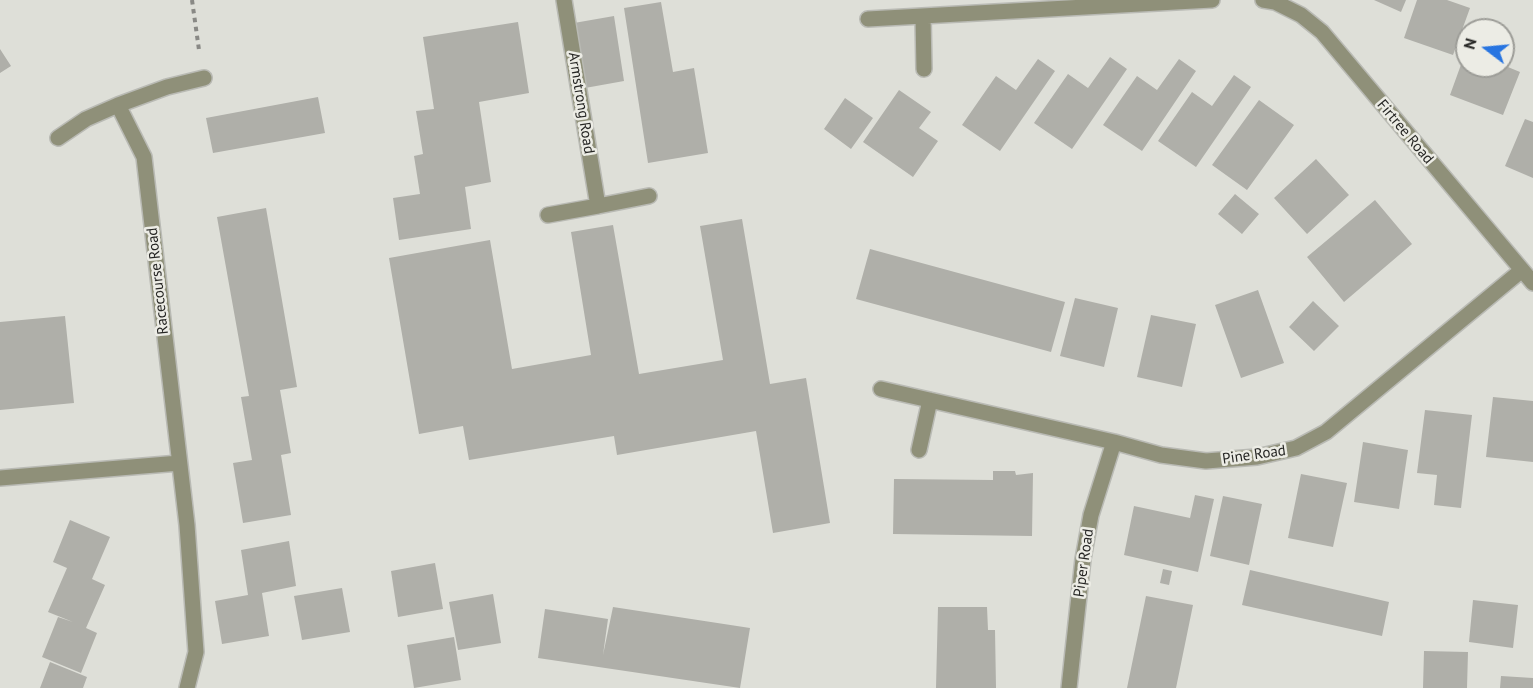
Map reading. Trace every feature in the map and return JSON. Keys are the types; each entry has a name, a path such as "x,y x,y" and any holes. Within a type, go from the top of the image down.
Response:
{"street":[{"name":"Armstrong Road","path":"564,0 598,206"},
{"path":"868,19 1212,0"},
{"name":"Firtree Road","path":"1263,0 1275,2 1301,15 1322,32 1533,283"},
{"path":"923,17 924,69"},
{"path":"58,138 86,119 118,105 167,87 204,78"},
{"name":"Racecourse Road","path":"118,105 144,157 187,525 196,652 187,688"},
{"path":"548,215 649,196"},
{"name":"Pine Road","path":"881,389 1114,442 1161,455 1206,461 1257,457 1296,448 1326,432 1522,270"},
{"path":"919,450 930,400"},
{"name":"Piper Road","path":"1069,688 1090,515 1114,442"},
{"path":"0,478 179,464"}],"path":[{"path":"192,0 204,78"}],"building":[{"path":"1374,0 1406,0 1401,12"},
{"path":"1417,0 1447,0 1470,8 1466,18 1455,18 1453,55 1404,38"},
{"path":"661,2 673,72 694,68 708,153 648,163 624,8"},
{"path":"614,16 624,81 585,88 574,23"},
{"path":"518,22 529,93 479,102 491,182 465,187 471,229 399,240 393,198 420,194 414,156 423,154 416,111 434,109 423,37"},
{"path":"0,49 11,66 0,73"},
{"path":"1110,57 1127,69 1072,149 1034,123 1068,74 1088,88"},
{"path":"1038,59 1055,71 1000,151 962,125 996,76 1016,90"},
{"path":"1179,59 1196,71 1142,151 1103,125 1137,76 1157,90"},
{"path":"1515,70 1520,72 1503,115 1450,95 1456,78 1515,78"},
{"path":"1234,75 1251,87 1196,167 1158,141 1192,92 1212,106"},
{"path":"899,90 931,112 919,128 938,141 913,177 863,142"},
{"path":"318,97 325,133 213,153 206,118"},
{"path":"845,98 873,118 851,149 824,129"},
{"path":"1259,100 1294,125 1247,190 1212,165"},
{"path":"1525,119 1533,122 1533,178 1505,166"},
{"path":"1316,159 1349,195 1307,234 1274,198"},
{"path":"1235,194 1259,214 1242,234 1218,214"},
{"path":"1375,200 1412,244 1344,302 1307,257"},
{"path":"266,208 297,387 280,390 291,453 281,455 291,515 243,523 233,463 252,460 241,397 249,396 217,217"},
{"path":"742,219 770,384 806,378 830,523 773,533 756,431 617,455 614,436 469,460 463,426 419,434 389,258 490,240 512,369 591,355 571,232 613,225 639,374 723,360 700,226"},
{"path":"870,249 1065,302 1051,352 856,299"},
{"path":"1258,290 1284,363 1241,378 1215,305"},
{"path":"1075,298 1118,308 1104,367 1060,356"},
{"path":"1313,301 1339,326 1314,351 1289,327"},
{"path":"1151,315 1196,324 1182,387 1137,377"},
{"path":"65,316 74,403 0,410 0,322"},
{"path":"1493,397 1533,401 1533,462 1486,457"},
{"path":"1425,410 1472,415 1461,508 1434,505 1437,475 1417,473"},
{"path":"1363,442 1408,450 1399,509 1354,502"},
{"path":"993,471 1015,471 1016,475 1033,473 1032,536 893,534 894,479 993,480"},
{"path":"1301,474 1347,483 1333,547 1288,538"},
{"path":"1195,495 1214,499 1198,572 1124,555 1134,506 1190,518"},
{"path":"1223,496 1262,504 1249,565 1210,556"},
{"path":"70,520 110,537 92,579 105,585 86,628 97,633 81,673 42,657 58,617 73,622 48,612 67,568 53,562"},
{"path":"289,541 296,586 262,593 269,636 222,644 215,601 248,595 241,550"},
{"path":"435,563 443,609 398,617 391,571"},
{"path":"1163,569 1172,571 1169,585 1160,583"},
{"path":"1250,570 1389,602 1382,636 1242,605"},
{"path":"342,588 350,632 302,640 294,596"},
{"path":"493,594 501,643 458,650 449,602"},
{"path":"1146,596 1193,605 1176,688 1127,688"},
{"path":"1473,600 1518,605 1513,648 1469,642"},
{"path":"613,607 750,628 740,688 538,658 545,609 608,619 603,655"},
{"path":"938,607 987,607 988,630 995,630 996,688 936,688"},
{"path":"454,637 461,680 414,688 407,645"},
{"path":"1424,651 1468,652 1467,688 1423,688"},
{"path":"50,662 87,677 83,688 40,688"},
{"path":"1501,676 1533,678 1533,688 1500,688"}]}
